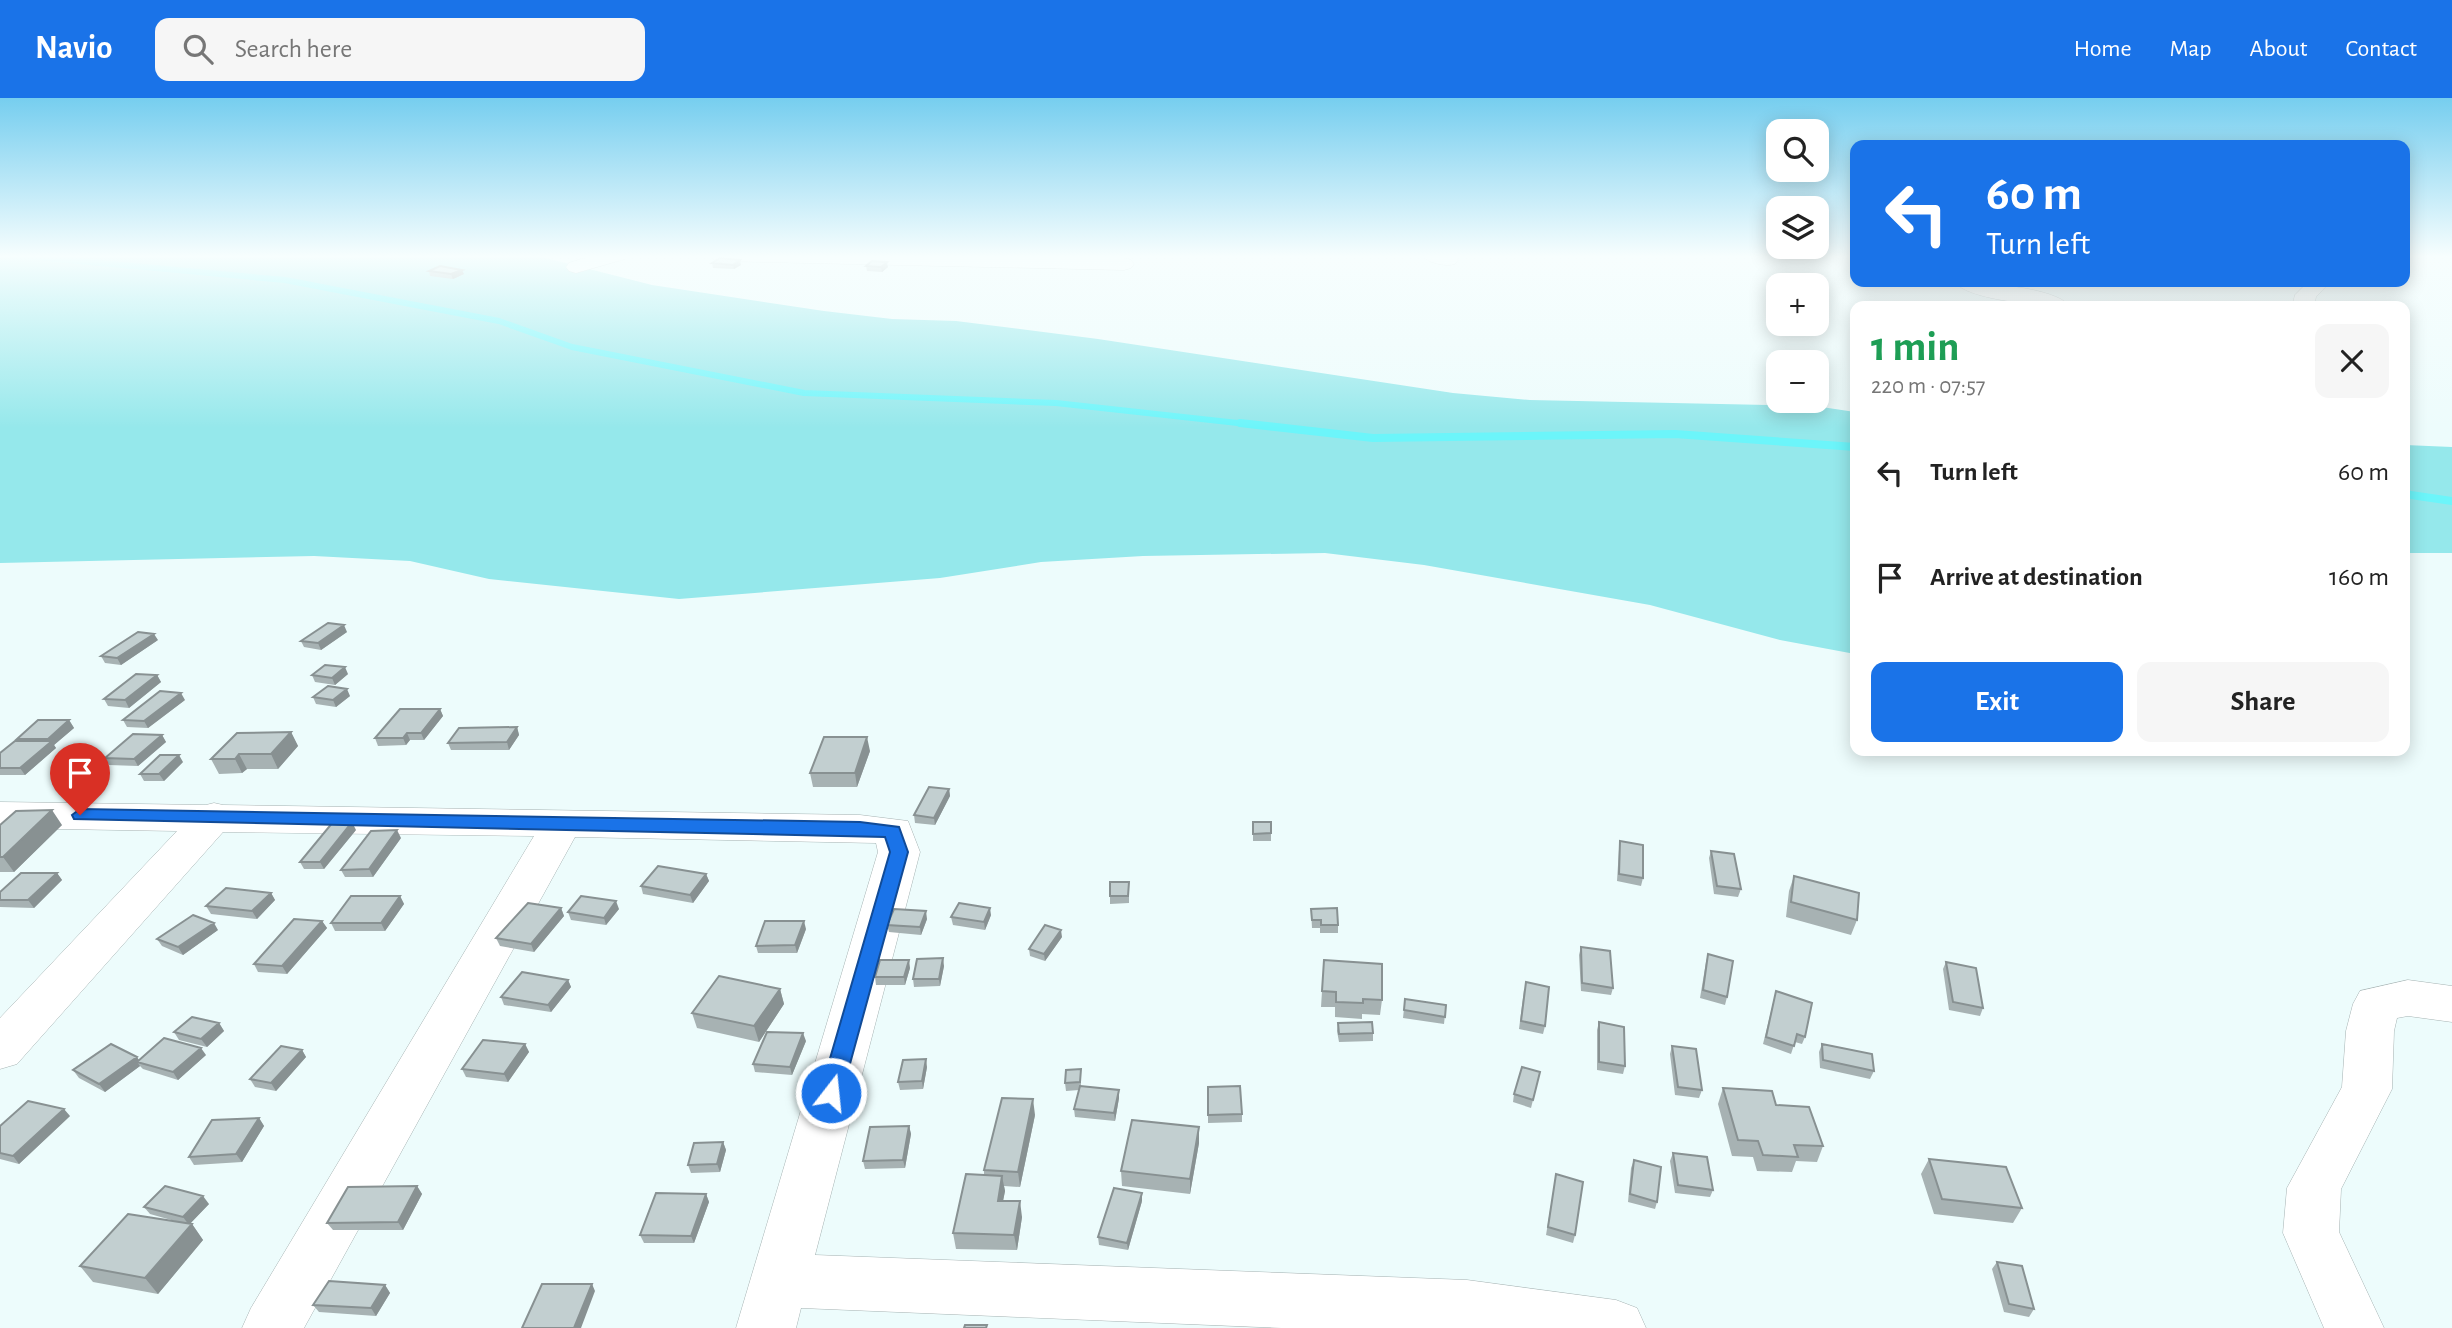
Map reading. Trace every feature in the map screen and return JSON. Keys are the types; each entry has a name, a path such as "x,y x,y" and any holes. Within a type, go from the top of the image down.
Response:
{"street":[{"path":"0,814 860,828 893,831 899,852 772,1304 1467,1308 1616,1328"},
{"path":"0,1050 214,816"},
{"path":"272,1328 561,825"},
{"path":"2354,1328 2311,1233 2314,1188 2367,1088 2370,1031 2378,1004 2408,998 2452,1003"}],"shaded area":[{"path":"0,312 836,312 892,319 956,321 1098,339 1453,393 1530,400 1766,405 1766,413 1829,413 1829,408 1850,411 1850,653 1780,640 1650,605 1424,565 1325,553 1143,556 1041,562 940,578 679,599 489,579 410,561 314,556 0,563"},
{"path":"2410,445 2452,447 2452,553 2410,553"}],"building":[{"path":"328,623 344,625 318,643 301,641"},
{"path":"138,632 154,634 117,658 101,656"},
{"path":"325,665 345,667 332,678 312,675"},
{"path":"136,674 157,675 125,700 104,699"},
{"path":"328,686 347,689 333,700 313,697"},
{"path":"160,691 181,693 144,721 123,720"},
{"path":"400,709 440,709 421,733 407,733 403,738 375,738"},
{"path":"38,720 69,720 48,739 17,739"},
{"path":"517,727 507,742 448,743 459,728"},
{"path":"291,732 271,754 239,754 235,759 211,759 237,733"},
{"path":"133,734 162,735 134,759 105,758"},
{"path":"824,737 867,737 855,773 810,773"},
{"path":"15,741 52,741 20,768 0,768 0,753"},
{"path":"160,755 179,755 159,774 140,774"},
{"path":"929,787 949,789 934,818 914,815"},
{"path":"52,810 0,857 0,825 16,811"},
{"path":"333,822 352,822 320,862 300,862"},
{"path":"1253,822 1271,822 1271,833 1253,834"},
{"path":"397,830 369,869 341,870 371,831"},
{"path":"1620,841 1643,845 1643,878 1619,874"},
{"path":"1711,851 1734,854 1741,889 1717,886"},
{"path":"658,866 706,874 690,895 641,886"},
{"path":"21,873 57,873 28,900 0,900 0,892"},
{"path":"1794,876 1859,893 1857,920 1791,902"},
{"path":"1110,882 1129,882 1128,896 1110,896"},
{"path":"226,888 271,893 252,911 206,906"},
{"path":"351,896 400,896 381,923 331,923"},
{"path":"581,896 616,901 604,918 568,912"},
{"path":"528,903 561,908 531,944 496,938"},
{"path":"959,903 990,908 984,922 951,917"},
{"path":"1337,908 1338,925 1321,925 1321,920 1312,920 1311,909"},
{"path":"894,909 926,911 920,927 887,925"},
{"path":"193,915 214,923 178,947 157,939"},
{"path":"294,919 322,921 282,966 254,964"},
{"path":"765,921 804,921 795,945 756,946"},
{"path":"1045,925 1061,930 1044,954 1029,949"},
{"path":"1581,947 1610,951 1613,988 1582,983"},
{"path":"1708,954 1733,961 1727,997 1703,990"},
{"path":"943,958 939,979 913,979 917,959"},
{"path":"880,960 909,960 904,977 875,977"},
{"path":"1324,960 1382,964 1382,1000 1363,999 1363,1003 1336,1002 1336,992 1322,991"},
{"path":"1946,962 1976,968 1983,1008 1953,1002"},
{"path":"522,972 568,980 548,1005 501,997"},
{"path":"719,976 780,989 754,1026 692,1013"},
{"path":"1526,982 1549,987 1545,1026 1521,1021"},
{"path":"1776,991 1812,1003 1805,1037 1797,1034 1794,1046 1766,1037"},
{"path":"1405,999 1446,1005 1445,1017 1404,1010"},
{"path":"192,1017 219,1023 201,1039 174,1032"},
{"path":"1372,1022 1373,1033 1339,1034 1338,1023"},
{"path":"1599,1022 1624,1027 1625,1066 1599,1062"},
{"path":"767,1032 803,1033 790,1067 753,1064"},
{"path":"164,1038 201,1048 173,1072 137,1062"},
{"path":"483,1040 525,1044 504,1074 462,1069"},
{"path":"111,1044 137,1057 99,1084 73,1070"},
{"path":"1822,1044 1872,1054 1874,1071 1823,1060"},
{"path":"281,1046 302,1050 271,1083 250,1079"},
{"path":"1672,1046 1696,1049 1702,1090 1678,1087"},
{"path":"926,1059 922,1081 898,1082 903,1060"},
{"path":"1522,1067 1540,1072 1533,1100 1514,1094"},
{"path":"1081,1069 1080,1082 1065,1083 1066,1070"},
{"path":"1080,1086 1119,1090 1114,1113 1074,1109"},
{"path":"1240,1086 1242,1114 1208,1115 1208,1087"},
{"path":"1723,1088 1772,1091 1776,1105 1809,1107 1823,1146 1794,1145 1798,1157 1763,1155 1758,1141 1738,1140"},
{"path":"1002,1098 1033,1099 1018,1172 984,1170"},
{"path":"28,1101 64,1109 13,1156 0,1153 0,1126"},
{"path":"259,1118 236,1154 189,1157 212,1120"},
{"path":"1132,1120 1199,1127 1190,1179 1121,1171"},
{"path":"909,1126 903,1160 863,1161 870,1127"},
{"path":"723,1142 717,1164 688,1165 694,1143"},
{"path":"1673,1153 1707,1157 1713,1190 1678,1185"},
{"path":"1929,1159 2006,1167 2022,1208 1942,1199"},
{"path":"1634,1160 1661,1167 1657,1202 1630,1194"},
{"path":"966,1174 1002,1176 998,1201 1020,1201 1014,1235 953,1233"},
{"path":"1556,1174 1583,1182 1575,1235 1548,1227"},
{"path":"165,1186 203,1196 183,1217 144,1207"},
{"path":"417,1186 398,1222 327,1223 348,1187"},
{"path":"1114,1188 1142,1193 1127,1243 1098,1237"},
{"path":"656,1193 706,1194 691,1236 640,1235"},
{"path":"128,1214 192,1224 145,1278 80,1266"},
{"path":"1997,1262 2022,1266 2034,1309 2009,1304"},
{"path":"329,1281 385,1285 371,1308 313,1305"},
{"path":"542,1284 592,1284 574,1328 522,1328"},
{"path":"965,1325 987,1325 986,1328 964,1328"}],"waterway":[{"path":"454,312 499,321 572,347 804,393 1056,403 1256,425"},
{"path":"1240,423 1373,438 1675,434 1850,447"},
{"path":"2410,495 2452,501"}],"route":[{"path":"80,815 860,828 893,831 899,852 831,1093"}]}
